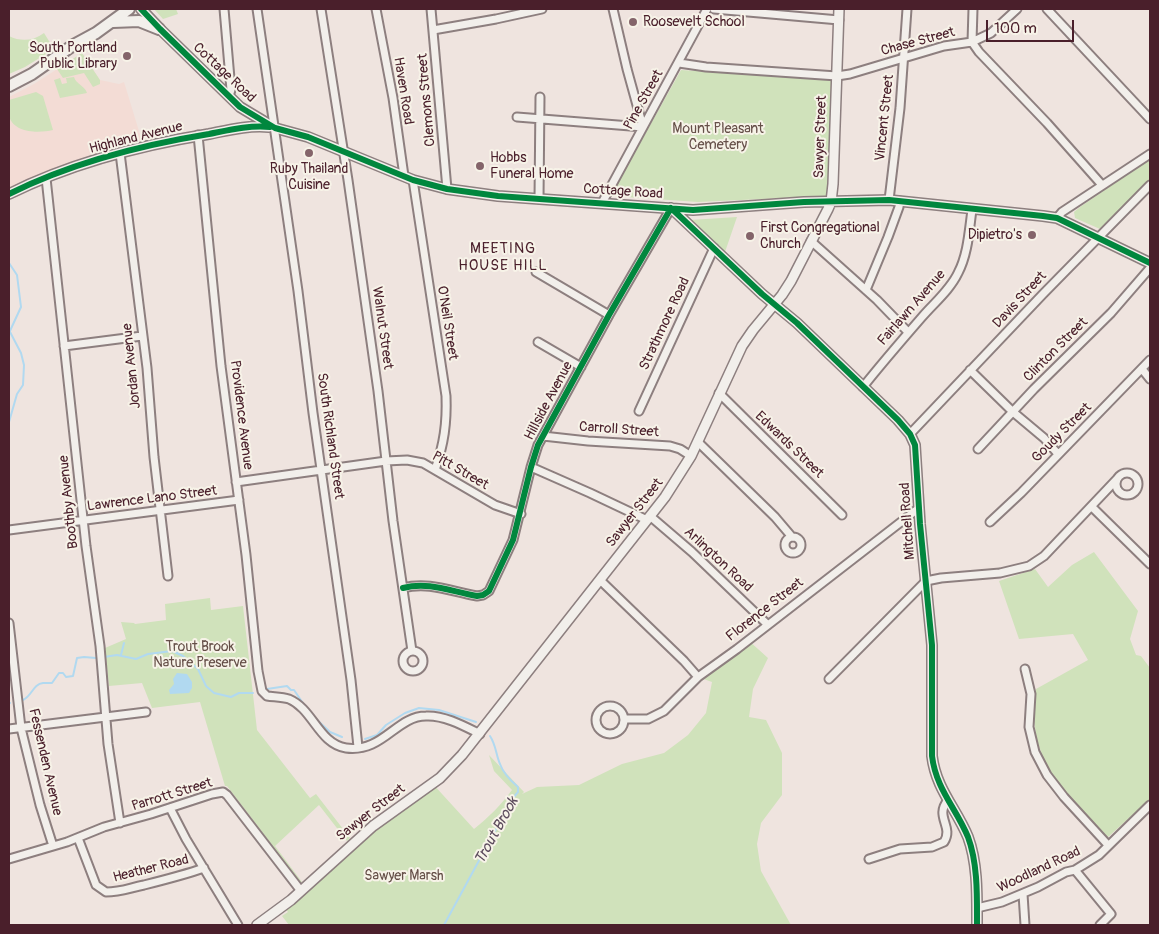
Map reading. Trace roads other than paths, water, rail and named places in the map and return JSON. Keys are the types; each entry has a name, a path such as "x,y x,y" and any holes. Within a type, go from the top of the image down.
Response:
{"main road":[{"path":"72,46 87,31 120,9"},
{"path":"9,86 32,74 129,9"},
{"path":"110,23 126,20 138,21 159,29"}],"street":[{"name":"Cottage Road","path":"141,9 159,29 244,111 274,128 308,137 409,178 447,188 498,196 695,210 831,202 900,201 1057,218 1150,263"},
{"path":"224,9 231,90 229,96"},
{"name":"South Richland Street","path":"257,9 351,680 358,747"},
{"name":"Walnut Street","path":"321,9 344,151 412,651"},
{"name":"Haven Road","path":"376,9 409,178"},
{"name":"Clemons Street","path":"431,9 447,188"},
{"path":"433,30 496,19 537,9"},
{"path":"517,117 643,127 613,9"},
{"name":"Pine Street","path":"602,203 707,9"},
{"path":"714,9 839,20"},
{"name":"Sawyer Street","path":"257,925 301,891 372,826 440,778 462,755 673,486 698,442 742,346 775,304 790,281 831,202 839,9"},
{"name":"Vincent Street","path":"889,200 904,58 906,9"},
{"path":"973,9 972,42 991,33 1017,9"},
{"path":"1047,9 1150,119"},
{"name":"Chase Street","path":"678,63 706,68 837,76 944,46 972,42 979,52 1047,123 1102,185"},
{"path":"539,199 540,97"},
{"name":"Highland Avenue","path":"9,194 46,178 120,153 243,127 274,128"},
{"name":"Providence Avenue","path":"198,136 222,366 258,671 262,691 267,696 289,699 297,704 323,734 336,744 346,748 358,747"},
{"name":"Jordan Avenue","path":"120,153 147,368 154,457 168,576"},
{"path":"1057,218 1062,212 1150,154"},
{"name":"Boothby Avenue","path":"46,178 100,646 106,718 120,823"},
{"name":"O'Neil Street","path":"409,178 446,396 446,431 443,448 435,470"},
{"name":"Davis Street","path":"910,434 1150,185"},
{"path":"866,290 888,237 900,201"},
{"name":"Mitchell Road","path":"672,208 762,294 797,323 910,434 916,452 919,508 932,645 932,756 938,784 969,841 974,861 977,925"},
{"name":"Hillside Avenue","path":"403,588 413,585 427,586 467,594 484,595 489,591 513,540 521,514 530,467 543,436 609,315 672,208"},
{"name":"Fairlawn Avenue","path":"863,387 958,274 963,261 972,210"},
{"path":"811,241 898,319 908,332"},
{"name":"Strathmore Road","path":"639,411 714,248"},
{"name":"Clinton Street","path":"978,449 1111,313 1150,268"},
{"path":"536,272 609,315"},
{"path":"64,346 142,336"},
{"path":"538,342 581,367"},
{"name":"Goudy Street","path":"990,522 1150,360"},
{"path":"1142,369 1150,379"},
{"path":"970,370 1013,412 1044,438 1058,454"},
{"name":"Edwards Street","path":"719,393 842,515"},
{"name":"Carroll Street","path":"543,436 670,446 680,449 691,456"},
{"path":"698,442 775,517 792,537"},
{"name":"Pitt Street","path":"236,482 386,461 407,460 423,463 495,505 521,514"},
{"name":"Arlington Road","path":"530,467 648,518 692,552 767,624"},
{"path":"829,679 926,581 1000,573 1029,566 1044,556 1121,474 1128,473 1134,476 1138,482 1136,489 1131,494 1110,492 1104,494"},
{"path":"1117,480 1116,486 1120,492"},
{"name":"Lawrence Lano Street","path":"9,530 239,500"},
{"path":"1092,507 1150,564"},
{"name":"Florence Street","path":"624,719 639,720 659,715 698,677 919,508"},
{"path":"600,580 684,661 698,677"},
{"name":"Fessenden Avenue","path":"9,623 21,728 40,805 53,846"},
{"path":"1025,669 1031,694 1030,727 1035,752 1046,775 1108,845"},
{"path":"608,706 618,708 624,719 622,727 613,734 602,732 596,724 596,717 599,712 608,706"},
{"path":"9,729 146,712"},
{"path":"358,747 375,744 409,721 423,716 452,722 480,734"},
{"name":"Parrott Street","path":"9,859 78,838 104,827 223,792 301,891"},
{"path":"869,859 900,849 932,847 944,842 947,832 942,812 948,800"},
{"name":"Woodland Road","path":"977,908 1002,902 1023,894 1054,880 1066,872 1075,870 1099,855 1150,805"},
{"path":"170,808 238,925"},
{"name":"Heather Road","path":"78,838 96,884 106,892 122,892 204,868"},
{"path":"1075,870 1111,914 1100,925"},
{"path":"1023,894 1025,925"}],"water":[{"path":"177,673 187,674 192,682 192,688 189,693 170,694 169,690 174,684 173,679"}],"waterway":[{"path":"9,263 17,275 21,307 9,333"},
{"name":"Trout Brook","path":"9,330 21,353 24,365 23,385 17,394 9,422"},
{"path":"178,653 178,646 181,642"},
{"path":"121,655 124,643"},
{"name":"Trout Brook","path":"104,657 117,655 136,659 148,654 172,651 183,656 198,669 206,686 214,693 231,697 239,693 253,693"},
{"name":"Trout Brook","path":"23,700 40,684 52,683 59,673 63,673 66,677 73,676 77,658 96,658"},
{"name":"Trout Brook","path":"267,689 287,686 294,690 309,712"},
{"name":"Trout Brook","path":"365,739 377,735 386,725 405,713 419,708 439,710 476,722"},
{"name":"Trout Brook","path":"316,719 330,732 342,737"},
{"name":"Trout Brook","path":"444,925 518,792 518,787 501,767 490,736"}],"place":[{"name":"Roosevelt School","path":"633,22"},
{"name":"South Portland Public Library","path":"127,56"},
{"name":"Ruby Thailand Cuisine","path":"309,153"},
{"name":"Hobbs Funeral Home","path":"480,166"},
{"name":"Dipietro's","path":"1032,235"},
{"name":"First Congregational Church","path":"750,236"}],"district":[{"name":"MEETING HOUSE HILL","path":"503,258"}],"park label":[{"name":"Mount Pleasant Cemetery","path":"718,138"},
{"name":"Trout Brook Nature Preserve","path":"200,656"},
{"name":"Sawyer Marsh","path":"404,876"}]}
